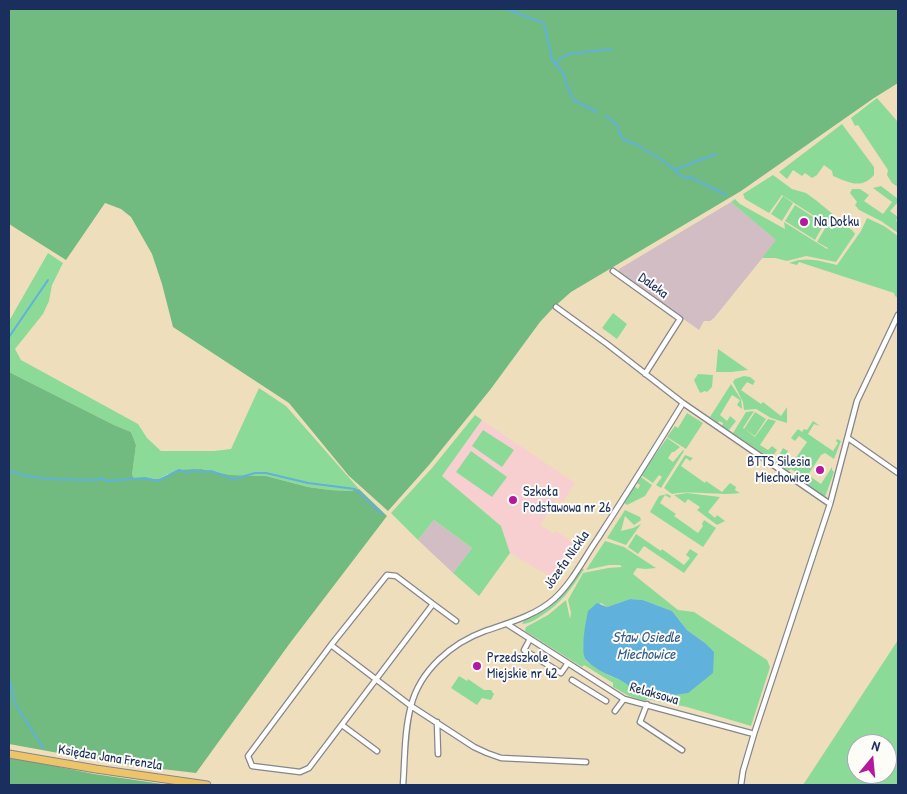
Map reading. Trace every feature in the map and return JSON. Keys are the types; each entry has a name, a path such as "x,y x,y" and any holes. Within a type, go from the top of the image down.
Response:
{"main road":[{"name":"Księdza Jana Frenzla","path":"9,754 96,770 207,785"}],"street":[{"name":"Daleka","path":"614,271 680,319 645,374"},
{"path":"556,307 683,403 830,504"},
{"path":"741,785 754,734 830,504 857,401 898,316"},
{"name":"Józefa Nickla","path":"403,785 406,739 411,706 418,687 443,655 465,640 540,609 554,599 566,585 641,472 683,403"},
{"path":"848,438 898,473"},
{"path":"433,604 309,768 300,772 252,766 248,756 331,645 387,575 396,576 456,621"},
{"name":"Relaksowa","path":"507,624 624,699 754,734"},
{"path":"530,638 524,650 561,673 568,663"},
{"path":"331,645 411,706 474,747 501,758 586,762"},
{"path":"572,680 606,701"},
{"path":"592,693 598,682"},
{"path":"615,711 624,699"},
{"path":"647,704 640,722 682,750"},
{"path":"438,722 438,754"},
{"path":"342,725 377,751"}],"shaded area":[{"path":"731,202 777,240 714,318 710,321 704,321 699,330 619,273 619,269"},
{"name":"Szkoła Podstawowa nr 26","path":"482,420 575,483 563,502 556,499 540,525 554,534 556,531 575,544 552,578 510,553 501,526 442,476"},
{"path":"434,520 472,548 453,573 418,540"}],"green space":[{"path":"9,9 898,9 898,83 741,191 571,292 540,322 490,390 429,465 388,511 349,476 289,403 173,327 152,254 131,217 121,209 105,203 66,260 9,224"},
{"path":"877,98 898,122 898,187 892,183 887,175 888,170 858,125 855,126 851,118"},
{"path":"842,124 874,167 874,175 869,180 859,183 849,182 833,176 832,171 824,165 817,175 812,178 805,173 802,176 793,170 787,179 779,172"},
{"path":"773,175 792,189 806,193 853,231 855,234 836,262 806,256 787,261 775,258 762,258 776,240 731,202 735,199 740,204 785,229 784,222 827,249 817,242 827,225 831,227 782,195 769,213 745,199 743,194"},
{"path":"881,186 898,199 898,202 890,211 898,217 896,221 898,222 898,233 881,221 859,210 855,205 857,202 850,193 852,189 860,189 869,195 864,201 883,214 892,202 873,188"},
{"name":"Na Dołku","path":"783,196 793,203 782,221 771,214"},
{"name":"Na Dołku","path":"795,205 824,224 815,240 785,221"},
{"path":"867,218 884,226 898,236 898,298 894,293 799,262 797,265 789,263 807,260 837,265 861,231"},
{"path":"48,253 63,263 52,285 49,301 43,314 15,349 21,360 138,424 147,438 161,451 214,451 231,449 259,388 286,406 359,489 350,491 330,490 308,487 266,476 230,475 201,469 168,474 159,479 134,478 132,475 136,445 131,432 9,372 9,321"},
{"path":"613,313 627,324 617,339 602,328"},
{"path":"718,349 748,370 716,372"},
{"path":"9,372 131,432 136,445 132,475 134,478 159,479 178,470 201,469 230,475 266,476 308,487 330,490 350,491 359,489 387,516 290,643 196,773 119,764 9,744"},
{"path":"698,374 713,375 712,387 707,392 700,393 694,380"},
{"path":"744,376 750,377 755,381 753,385 747,382 741,390 761,404 763,402 781,416 787,407 787,423 771,418 756,409 744,410 743,402 733,382 735,379"},
{"path":"731,384 741,399 742,409 737,405 740,400 732,395 720,415 727,421 730,416 736,421 729,430 722,426 723,423 719,421 718,423 710,417"},
{"path":"754,411 744,429 755,412 766,419 755,436 745,429 755,437 768,419 776,421 760,445 768,450 772,446 777,450 771,459 733,433 746,412"},
{"path":"687,413 703,423 686,449 667,437 675,426 678,428"},
{"path":"475,415 482,420 442,476 501,526 510,553 479,596 453,573 472,548 434,520 418,540 391,513 432,468"},
{"path":"813,421 820,426 814,424 808,434 833,451 838,443 837,439 841,441 834,459 825,453 821,455 808,475 821,484 832,467 834,472 825,497 804,483 805,478 791,469 787,472 775,463 783,448 788,451 785,457 793,462 807,442 799,436 795,441 791,438 798,429 802,432 804,429 807,430"},
{"path":"483,430 514,450 502,467 472,446"},
{"path":"667,438 680,447 672,452 668,458 673,462 684,451 661,488 656,485 662,477 659,475 653,483 641,475"},
{"path":"471,451 507,477 492,497 456,472"},
{"path":"685,455 693,458 690,461 686,458 681,466 705,483 706,481 722,492 730,483 740,493 672,494 664,488"},
{"path":"641,477 652,485 645,496 627,505 624,503 634,486 638,489 640,485 637,483"},
{"path":"687,493 720,497 708,512 715,518 717,515 725,521 717,525 697,510 700,507 688,499 685,503 674,495"},
{"path":"667,494 671,496 670,498 665,495 660,503 676,514 674,516 698,533 703,526 704,520 716,528 703,547 650,512 659,496"},
{"path":"625,510 640,517 641,520 634,525 625,516 621,531 641,524 626,545 607,538"},
{"path":"636,534 661,551 662,549 684,565 690,558 686,555 690,549 698,554 684,573 644,546 638,554 628,547"},
{"path":"605,541 624,547 656,568 637,568 633,574 678,610 694,612 767,660 770,667 751,726 687,707 647,699 645,701 629,696 613,687 613,683 584,665 582,667 525,631 526,627 548,615 566,600 570,619 571,613 568,600 583,573 622,567 620,565 609,565 586,570","holes":["630,599 643,600 672,611 687,630 705,643 674,695 664,692 633,691 627,683 610,676 586,661 583,646 587,617 601,603 607,607"]},
{"path":"580,568 584,569 560,601 530,623 522,624 528,617 542,610 559,597"},
{"path":"898,640 898,785 803,785"},
{"path":"459,676 467,681 468,679 484,690 491,690 494,694 491,700 482,698 477,705 451,688"},
{"path":"9,757 94,774 169,785 9,785"}],"water":[{"name":"Staw Osiedle Miechowice","path":"630,599 643,600 672,611 687,630 714,652 713,673 688,693 674,695 664,692 633,691 628,685 589,663 585,657 583,645 588,611 597,603 607,607"}],"waterway":[{"path":"506,9 544,23 552,60 565,76 573,100 597,112"},
{"path":"555,63 568,54 612,49"},
{"path":"606,116 618,126 623,139 661,159 684,178 690,177 726,195"},
{"path":"674,170 716,154"},
{"path":"9,337 48,280"},
{"path":"9,471 41,478 96,480 103,478 106,481 145,478 158,481 179,470 188,473 192,470 211,471 234,479 255,473 266,473 308,483 355,489 382,514"},
{"path":"9,678 15,704 44,749"}],"place":[{"name":"Na Dołku","path":"804,222"},
{"name":"BTTS Silesia Miechowice","path":"820,470"},
{"name":"Szkoła Podstawowa nr 26","path":"513,500"},
{"name":"Przedszkole Miejskie nr 42","path":"477,666"}]}
